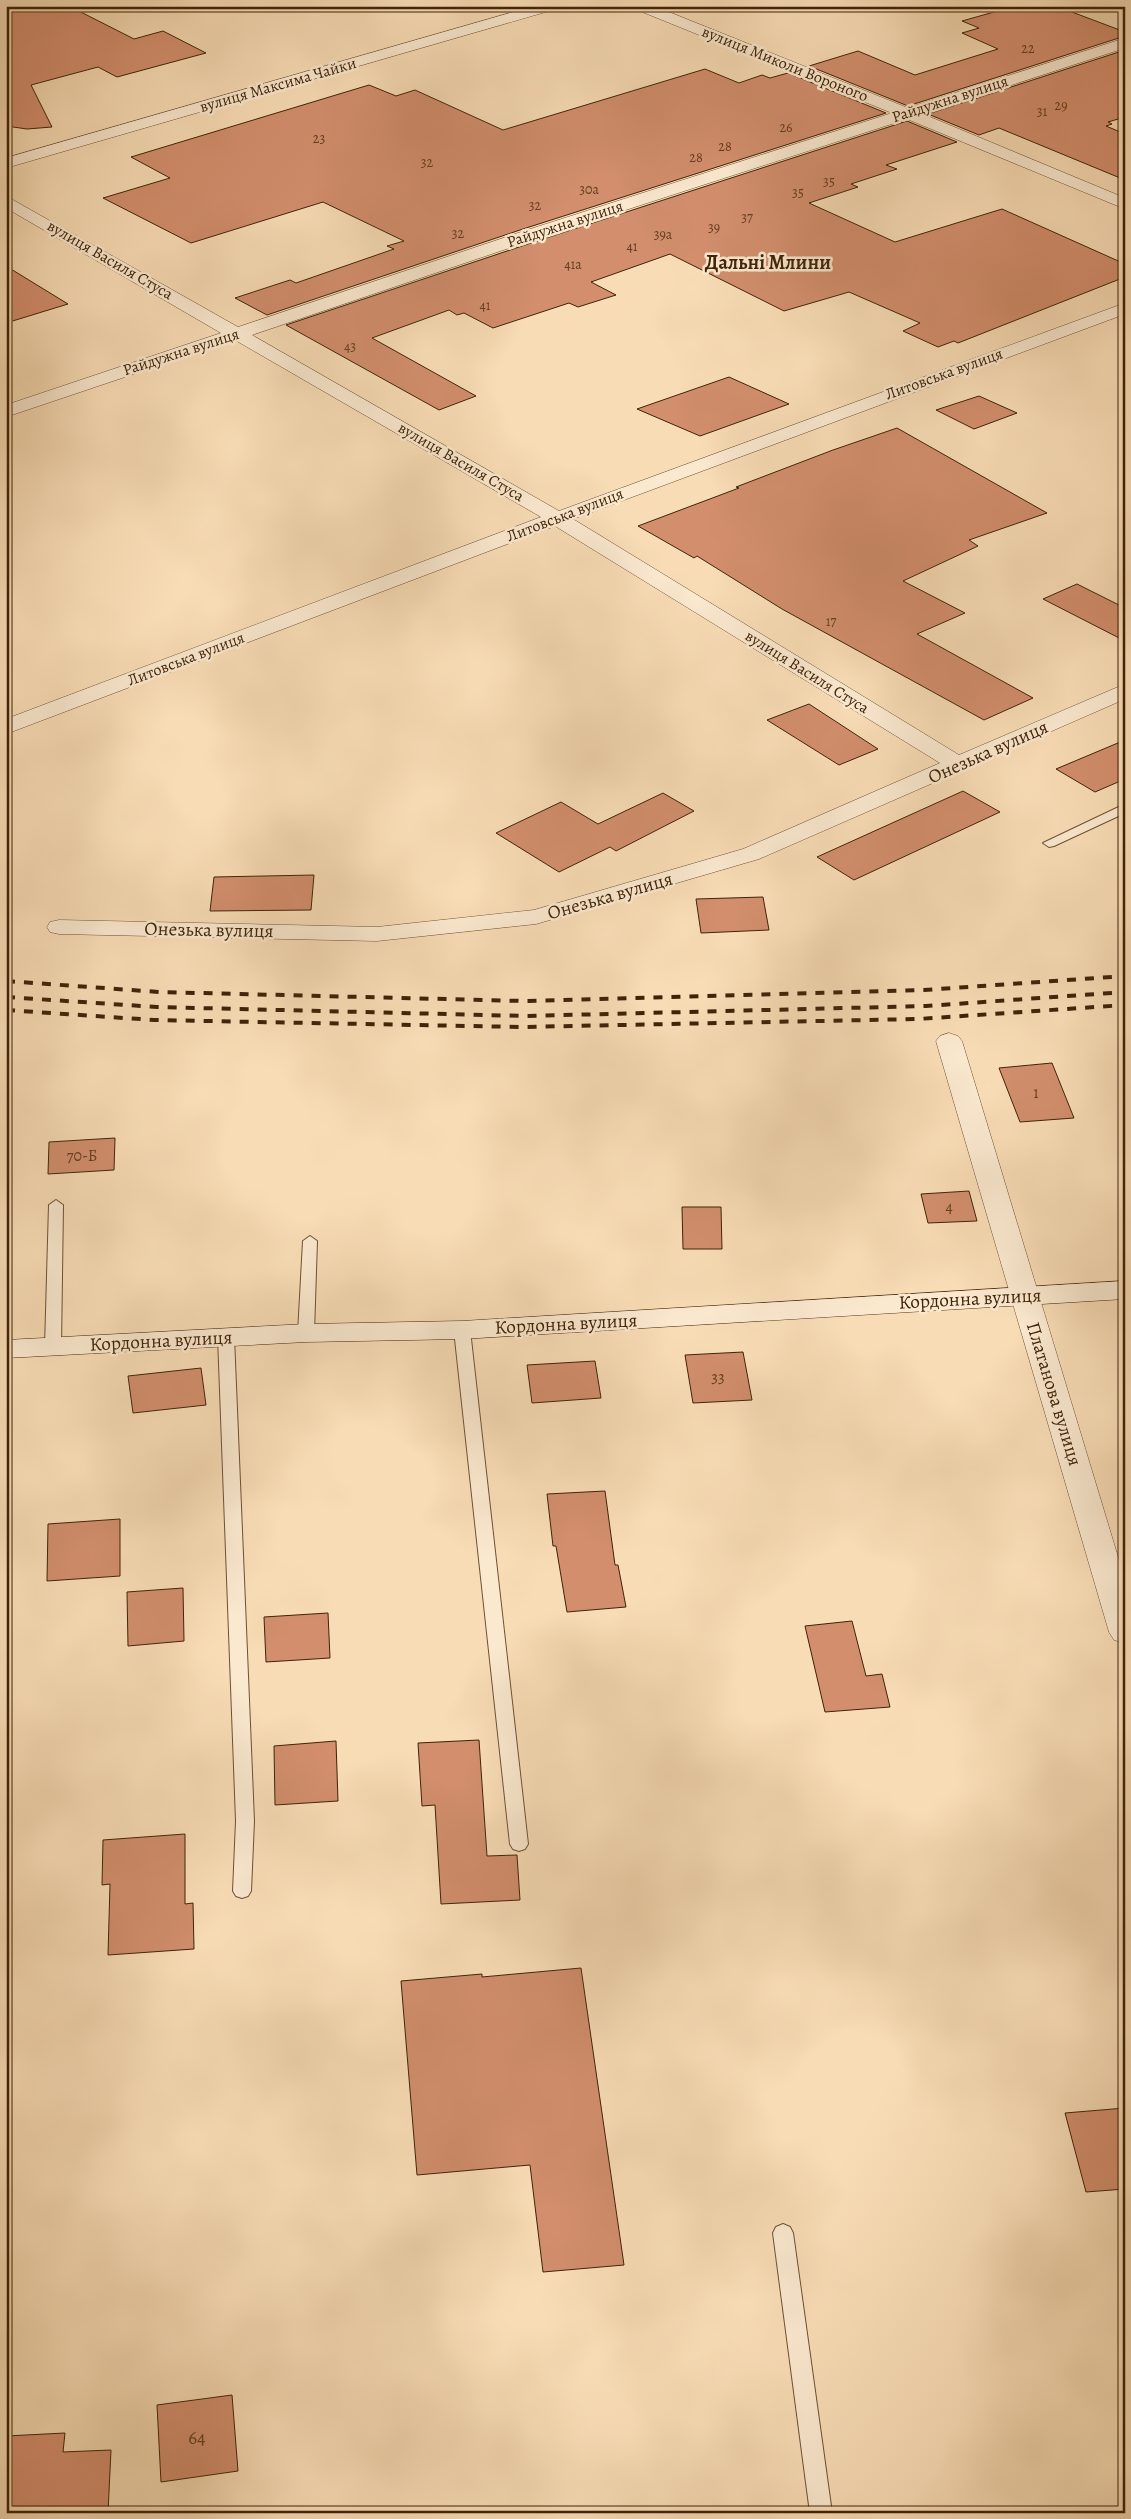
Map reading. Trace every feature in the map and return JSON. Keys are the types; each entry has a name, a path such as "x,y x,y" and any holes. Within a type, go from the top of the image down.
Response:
{"street":[{"name":"вулиця Максима Чайки","path":"6,163 551,6"},
{"name":"вулиця Миколи Вороного","path":"640,6 907,113 1125,204"},
{"name":"Райдужна вулиця","path":"6,410 1125,42"},
{"name":"вулиця Василя Стуса","path":"6,201 239,333 557,518 959,765"},
{"name":"Литовська вулиця","path":"6,727 557,518 1125,308"},
{"name":"Онезька вулиця","path":"59,927 377,934 536,917 751,854 959,765 1125,691"},
{"name":"Платанова вулиця","path":"949,1040 1125,1632"},
{"name":"Кордонна вулиця","path":"6,1349 306,1333 462,1330 1125,1290"}],"lane":[{"path":"1049,843 1125,808"},
{"path":"53,1347 56,1205"},
{"path":"306,1333 310,1241"},
{"path":"462,1330 519,1844"},
{"path":"226,1337 245,1821 242,1891"},
{"path":"783,2233 821,2513"}],"building":[{"path":"6,6 69,6 134,39 163,31 206,53 117,77 98,67 31,85 52,127 27,129 6,126"},
{"path":"995,6 1056,6 1125,32 1125,36 908,106 809,66 858,51 915,75 998,49 962,33 979,28 962,21 994,12"},
{"path":"1125,50 1125,117 1108,122 1112,124 1106,126 1125,134 1125,180 999,128 979,135 928,114"},
{"path":"705,69 739,83 762,75 770,78 788,73 886,113 523,229 267,315 235,298 290,280 296,283 394,249 387,246 404,241 323,202 191,243 103,198 170,178 131,157 369,85 396,96 415,90 503,130"},
{"path":"907,121 957,142 886,165 897,169 851,184 858,187 809,203 895,242 1002,209 1125,264 1125,277 958,343 954,341 938,347 903,331 920,323 849,292 784,311 670,254 591,282 616,295 578,307 569,303 493,328 464,313 457,315 449,310 372,338 476,396 439,410 286,325 537,241"},
{"path":"6,266 68,304 6,323"},
{"path":"729,377 789,404 700,436 637,409"},
{"path":"979,396 1017,413 974,429 936,410"},
{"path":"897,428 1047,513 969,540 978,546 903,581 965,613 917,634 1033,698 984,720 782,609 697,556 694,558 638,526 833,450"},
{"path":"1077,584 1125,608 1125,641 1043,599"},
{"path":"809,704 878,749 839,765 767,720"},
{"path":"1125,740 1125,779 1095,792 1056,769"},
{"path":"963,791 1000,812 854,880 817,857"},
{"path":"663,793 694,811 616,851 610,847 559,872 496,833 561,802 598,824"},
{"path":"314,875 311,910 210,911 214,877"},
{"path":"763,897 769,930 701,933 696,899"},
{"path":"1052,1063 1074,1118 1020,1122 999,1068"},
{"path":"115,1138 114,1170 48,1174 49,1142"},
{"path":"969,1191 977,1221 928,1223 921,1194"},
{"path":"682,1207 721,1207 722,1249 683,1249"},
{"path":"743,1352 752,1400 693,1403 685,1355"},
{"path":"595,1361 601,1398 532,1403 527,1365"},
{"path":"201,1368 206,1405 133,1413 128,1376"},
{"path":"605,1491 615,1565 618,1565 626,1607 567,1612 556,1546 553,1546 547,1494"},
{"path":"120,1519 120,1576 47,1581 48,1524"},
{"path":"183,1588 184,1641 128,1646 127,1592"},
{"path":"328,1613 330,1658 266,1662 264,1617"},
{"path":"852,1621 866,1676 882,1674 890,1707 825,1712 805,1626"},
{"path":"479,1740 487,1856 517,1855 520,1900 441,1904 435,1805 422,1806 418,1743"},
{"path":"336,1741 338,1801 275,1805 274,1746"},
{"path":"185,1834 185,1904 193,1903 194,1949 108,1955 110,1884 102,1885 103,1840"},
{"path":"581,1968 624,2265 543,2272 530,2165 417,2175 401,1981 482,1974 482,1977"},
{"path":"1125,2108 1125,2189 1086,2192 1065,2113"},
{"path":"232,2395 238,2471 161,2482 157,2405"},
{"path":"65,2433 63,2452 111,2450 108,2513 6,2513 6,2436"}],"railway":[{"path":"6,981 159,992 524,1001 924,990 1125,976"},
{"path":"6,997 157,1007 526,1016 926,1006 1125,992"},
{"path":"6,1010 154,1020 522,1027 918,1019 1125,1005"}],"district":[{"name":"Дальні Млини","path":"768,262"}]}
